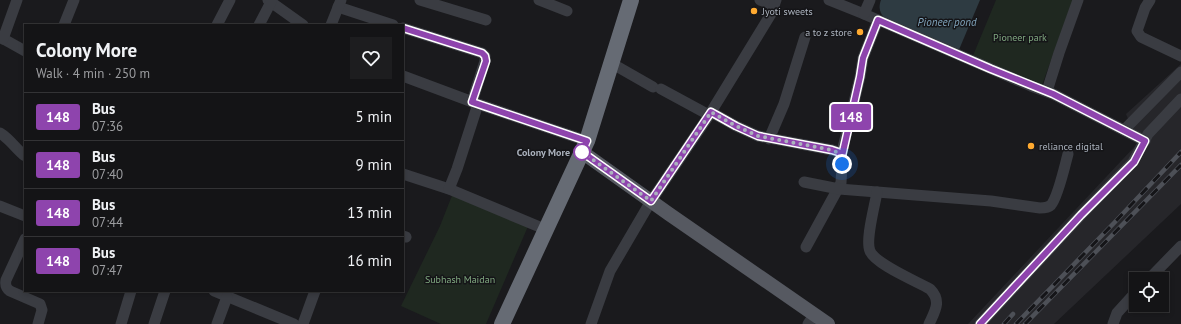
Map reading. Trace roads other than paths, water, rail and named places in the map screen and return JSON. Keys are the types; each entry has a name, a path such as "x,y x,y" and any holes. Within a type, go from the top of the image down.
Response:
{"highway":[{"path":"502,324 547,230 584,146 631,0"}],"main road":[{"path":"584,146 651,201 828,324"}],"street":[{"path":"17,0 2,38 24,50"},
{"path":"64,24 74,0"},
{"path":"218,24 230,0"},
{"path":"420,0 486,20"},
{"path":"542,0 567,11"},
{"path":"591,324 610,271 651,201 710,114 771,14 775,3 760,0"},
{"path":"829,0 1017,80 1047,91 1145,141"},
{"path":"864,14 870,0"},
{"path":"1047,91 1078,0"},
{"path":"1150,0 1145,8 1137,31 1141,37 1181,56"},
{"path":"259,24 269,1 302,24"},
{"path":"331,24 339,4 390,24"},
{"path":"806,247 841,183 842,156 863,58 878,20"},
{"path":"404,28 482,53 485,56 486,61 475,103 457,169 449,189"},
{"path":"769,139 784,104 804,37"},
{"path":"611,63 657,88 747,131 769,139 832,150 838,152 842,156"},
{"path":"1124,130 1181,72"},
{"path":"404,76 584,146"},
{"path":"980,324 1081,215 1134,162 1148,134 1181,99"},
{"path":"0,132 10,139 18,151 24,155"},
{"path":"804,182 838,189 991,201 1048,208 1056,196 1068,154"},
{"path":"404,174 449,189 547,230"},
{"path":"878,192 869,236 870,251 874,257 882,263 930,289 935,294 937,300 936,310 929,324"},
{"path":"0,206 24,216"},
{"path":"24,241 3,279 6,288 10,291 40,304 42,310 38,324"},
{"path":"1156,272 1181,246"},
{"path":"121,324 131,292"},
{"path":"154,324 165,292"},
{"path":"217,292 294,324"},
{"path":"304,324 315,292"},
{"path":"217,324 227,296"},
{"path":"1106,324 1115,319 1129,301"}],"water":[{"name":"Pioneer pond","path":"881,0 980,0 958,52 885,19 880,10"}],"railway":[{"path":"1016,324 1181,152"},
{"path":"1025,324 1181,165"},
{"path":"1004,324 1013,314"}],"place":[{"name":"Jyoti sweets","path":"754,11"},
{"name":"a to z store","path":"860,32"},
{"name":"reliance digital","path":"1031,146"},
{"name":"Colony More","path":"582,152"}],"park label":[{"name":"Pioneer park","path":"1020,37"},
{"name":"Subhash Maidan","path":"460,279"}]}
